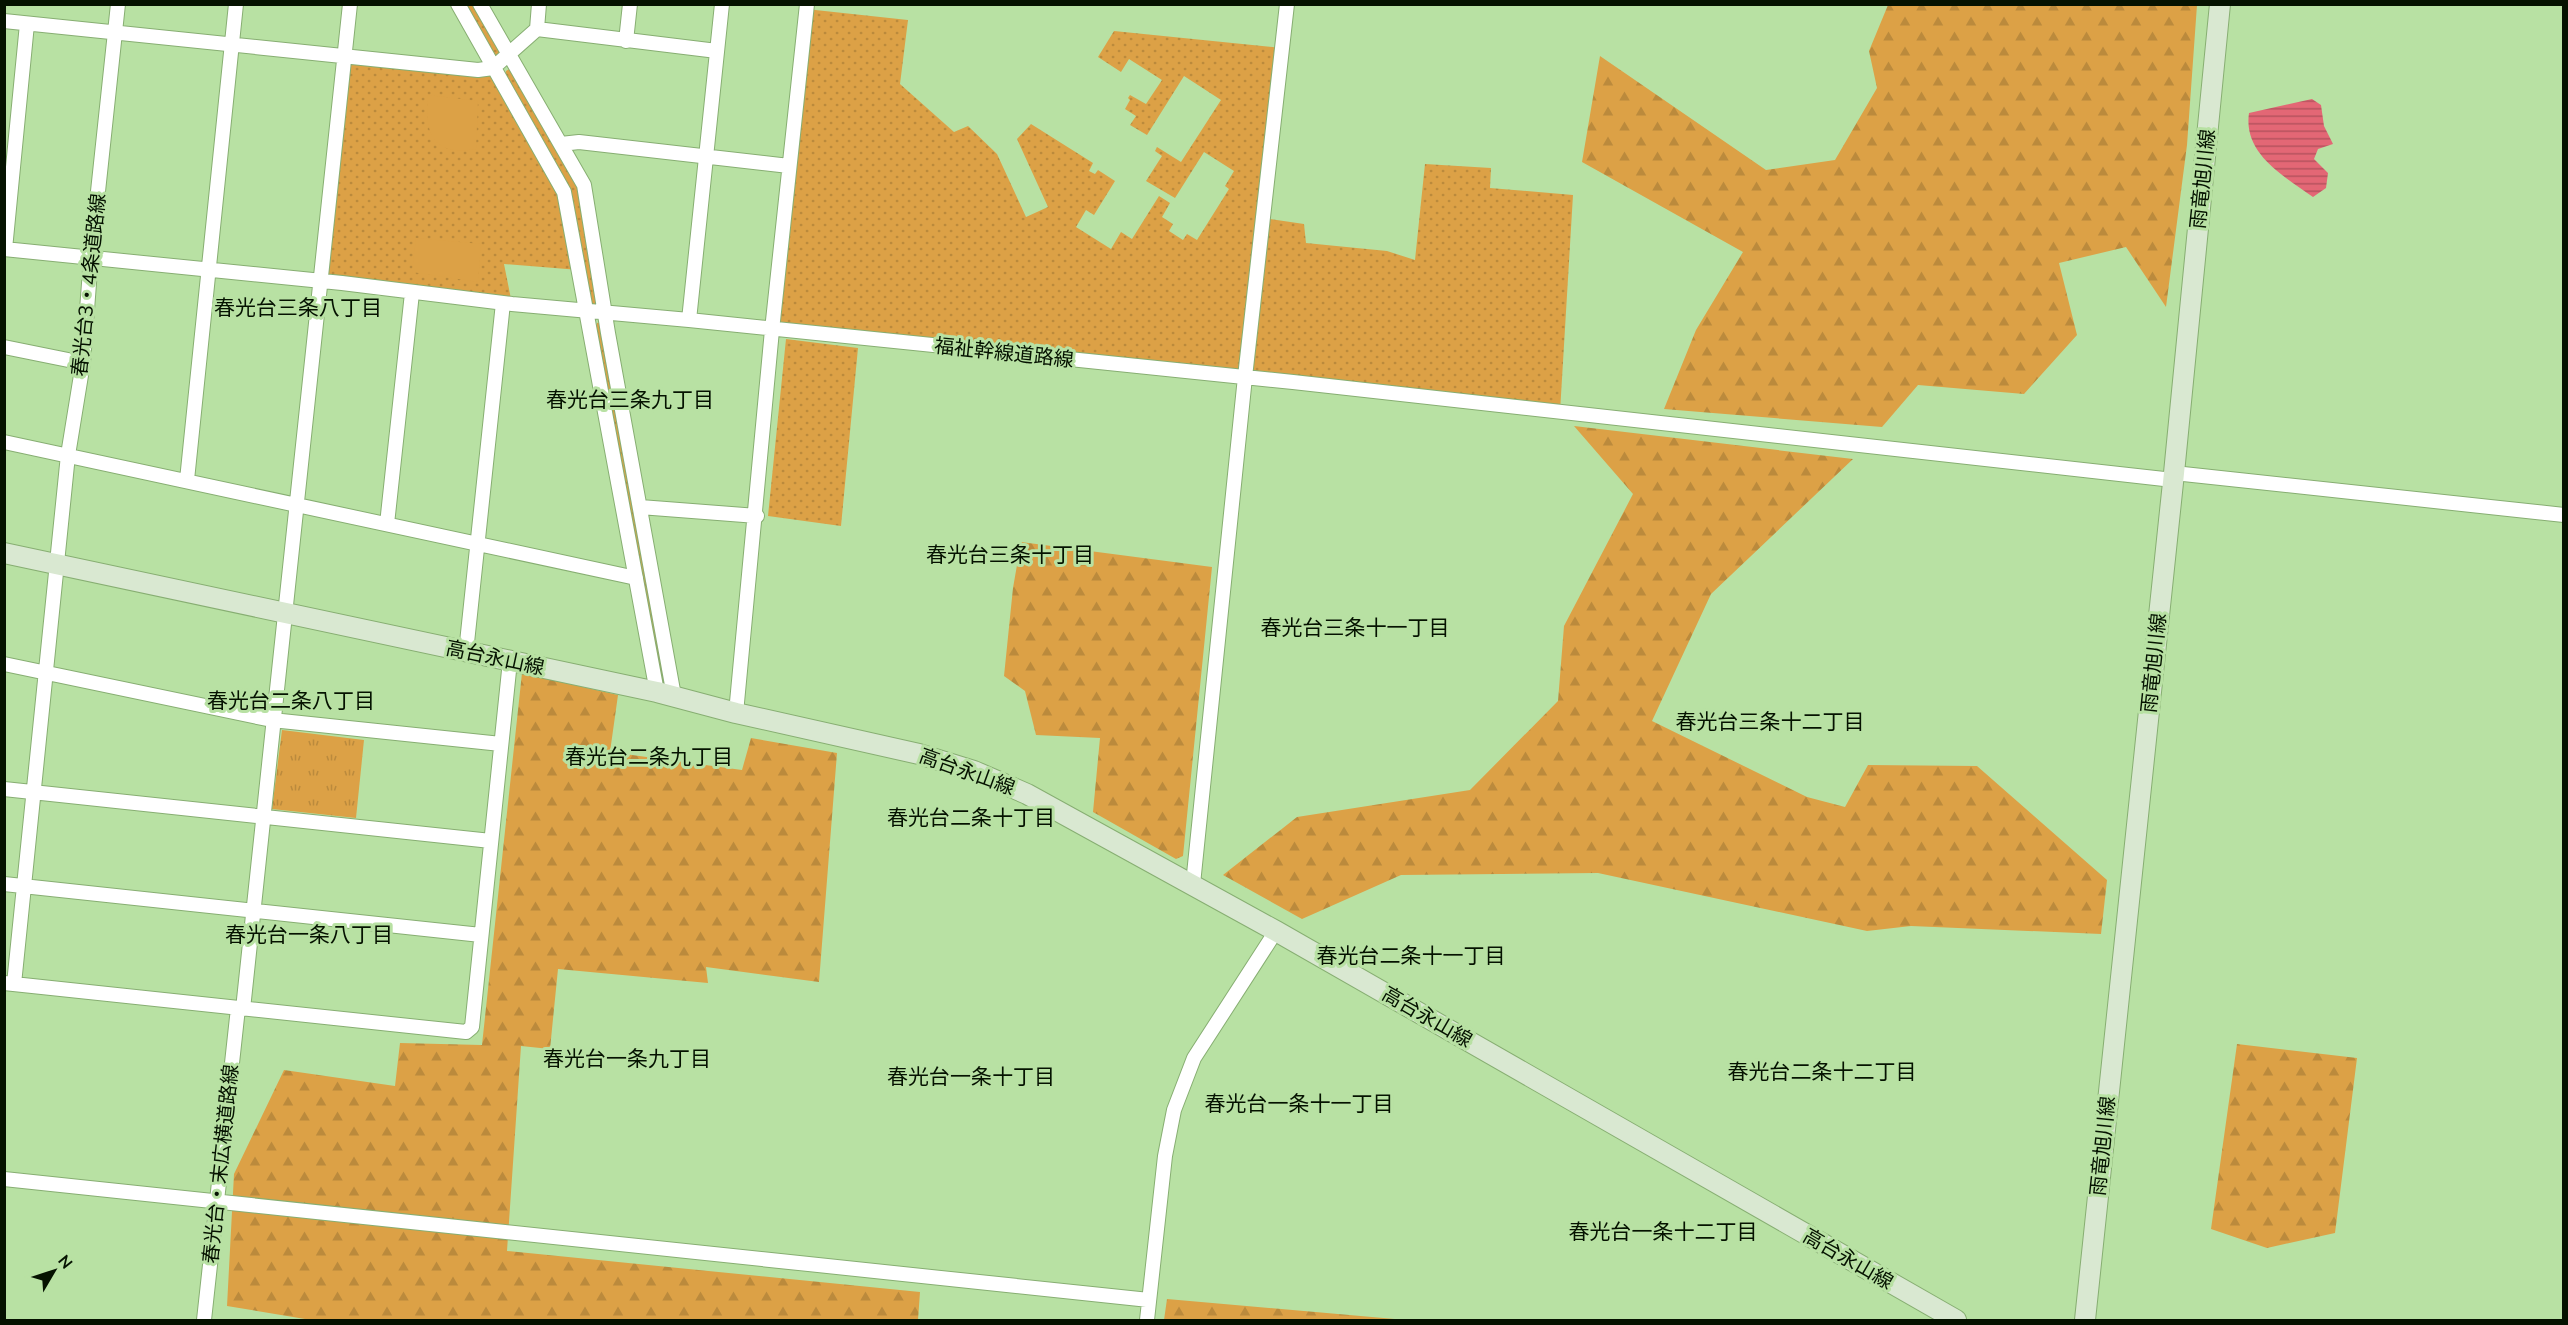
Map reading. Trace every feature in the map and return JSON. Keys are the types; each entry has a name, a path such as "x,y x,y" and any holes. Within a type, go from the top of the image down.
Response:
{"street":[{"name":"春光台3・4条道路線","path":"9,984 24,886 68,455 83,363 91,257 118,4"},
{"path":"187,480 236,4"},
{"name":"春光台・末広横道路線","path":"204,1320 253,911 350,4"},
{"path":"458,4 564,192 636,578 666,694"},
{"path":"480,4 584,185 604,312 640,507 666,694"},
{"path":"4,21 478,70 493,68 537,29 539,4"},
{"path":"626,41 630,4"},
{"path":"689,320 722,4"},
{"path":"736,713 757,516 772,330 807,4"},
{"path":"1193,884 1245,377 1287,4"},
{"name":"雨竜旭川線","path":"2085,1320 2174,476 2220,4"},
{"path":"5,249 27,24"},
{"path":"537,29 717,51"},
{"path":"561,144 579,142 789,166"},
{"name":"福祉幹線道路線","path":"5,249 319,281 503,303 1245,377 2564,515"},
{"path":"387,524 412,292"},
{"path":"466,652 503,303"},
{"path":"4,347 83,363"},
{"path":"4,442 636,578"},
{"path":"640,507 757,516"},
{"name":"高台永山線","path":"4,553 666,694 736,713 919,754 974,771 1036,799 1193,884 1956,1320"},
{"path":"9,984 466,1032 472,1027 510,661"},
{"path":"4,664 272,720 501,744"},
{"path":"4,789 491,841"},
{"path":"4,884 481,935"},
{"path":"1147,1320 1165,1155 1174,1110 1194,1058 1276,931"},
{"path":"4,1179 1149,1300"}],"green space":[{"path":"462,5 475,5 501,51 500,55 494,58"},
{"path":"1888,5 2197,5 2187,145 2166,307 2126,247 2059,263 2077,335 2024,394 1918,385 1882,427 1664,409 1696,330 1743,252 1582,162 1600,56 1766,170 1835,160 1877,88 1869,51"},
{"path":"806,9 908,20 900,84 954,132 968,126 997,154 1026,217 1048,207 1017,139 1031,124 1093,163 1089,171 1095,174 1098,170 1115,181 1094,215 1086,210 1076,227 1111,249 1121,232 1132,239 1159,196 1170,203 1162,217 1173,224 1169,231 1183,240 1187,234 1197,240 1229,189 1225,186 1234,171 1204,152 1175,198 1146,181 1162,156 1155,151 1157,147 1181,162 1221,100 1184,76 1147,135 1130,125 1136,116 1125,109 1130,95 1146,104 1162,80 1129,59 1121,72 1098,57 1114,31 1282,48 1263,218 1304,224 1306,243 1387,251 1415,260 1425,164 1491,168 1490,188 1573,195 1560,412 772,330"},
{"path":"343,56 493,68 564,192 579,270 504,264 512,304 319,281"},
{"path":"511,68 581,187 601,306 594,306 590,302 569,190 505,76 506,71"},
{"path":"428,95 478,101 476,149 450,149 434,139 428,121"},
{"path":"416,238 481,244 478,282 412,272"},
{"path":"602,322 673,685 663,687 595,328 597,323"},
{"path":"786,339 858,348 841,526 768,516"},
{"path":"1574,426 1853,459 1711,594 1652,721 1807,797 1845,807 1868,765 1977,766 2107,880 2101,934 1911,926 1867,931 1598,873 1401,875 1302,919 1223,875 1297,817 1470,790 1558,701 1564,626 1633,494"},
{"path":"1021,542 1212,567 1183,856 1176,859 1093,812 1100,738 1036,735 1025,691 1004,676 1013,588"},
{"path":"522,673 618,695 610,752 742,770 751,738 837,753 819,982 706,967 708,983 558,969 550,1049 521,1046 507,1251 920,1292 918,1320 311,1320 227,1306 234,1174 284,1070 395,1086 400,1043 482,1045"},
{"path":"282,730 364,740 356,818 272,809"},
{"path":"2237,1044 2357,1058 2335,1233 2267,1248 2211,1229"},
{"path":"1167,1299 1406,1320 1164,1320"}],"shaded area":[{"path":"2312,99 2321,105 2324,126 2333,144 2318,149 2314,159 2328,173 2326,188 2313,197 2268,162 2252,140 2249,128 2249,113"}],"district":[{"name":"春光台三条八丁目","path":"298,308"},
{"name":"春光台三条九丁目","path":"630,400"},
{"name":"春光台三条十丁目","path":"1010,555"},
{"name":"春光台三条十一丁目","path":"1355,628"},
{"name":"春光台二条八丁目","path":"291,701"},
{"name":"春光台三条十二丁目","path":"1770,722"},
{"name":"春光台二条九丁目","path":"649,757"},
{"name":"春光台二条十丁目","path":"971,818"},
{"name":"春光台一条八丁目","path":"309,935"},
{"name":"春光台二条十一丁目","path":"1411,956"},
{"name":"春光台一条九丁目","path":"627,1059"},
{"name":"春光台二条十二丁目","path":"1822,1072"},
{"name":"春光台一条十丁目","path":"971,1077"},
{"name":"春光台一条十一丁目","path":"1299,1104"},
{"name":"春光台一条十二丁目","path":"1663,1232"}]}
